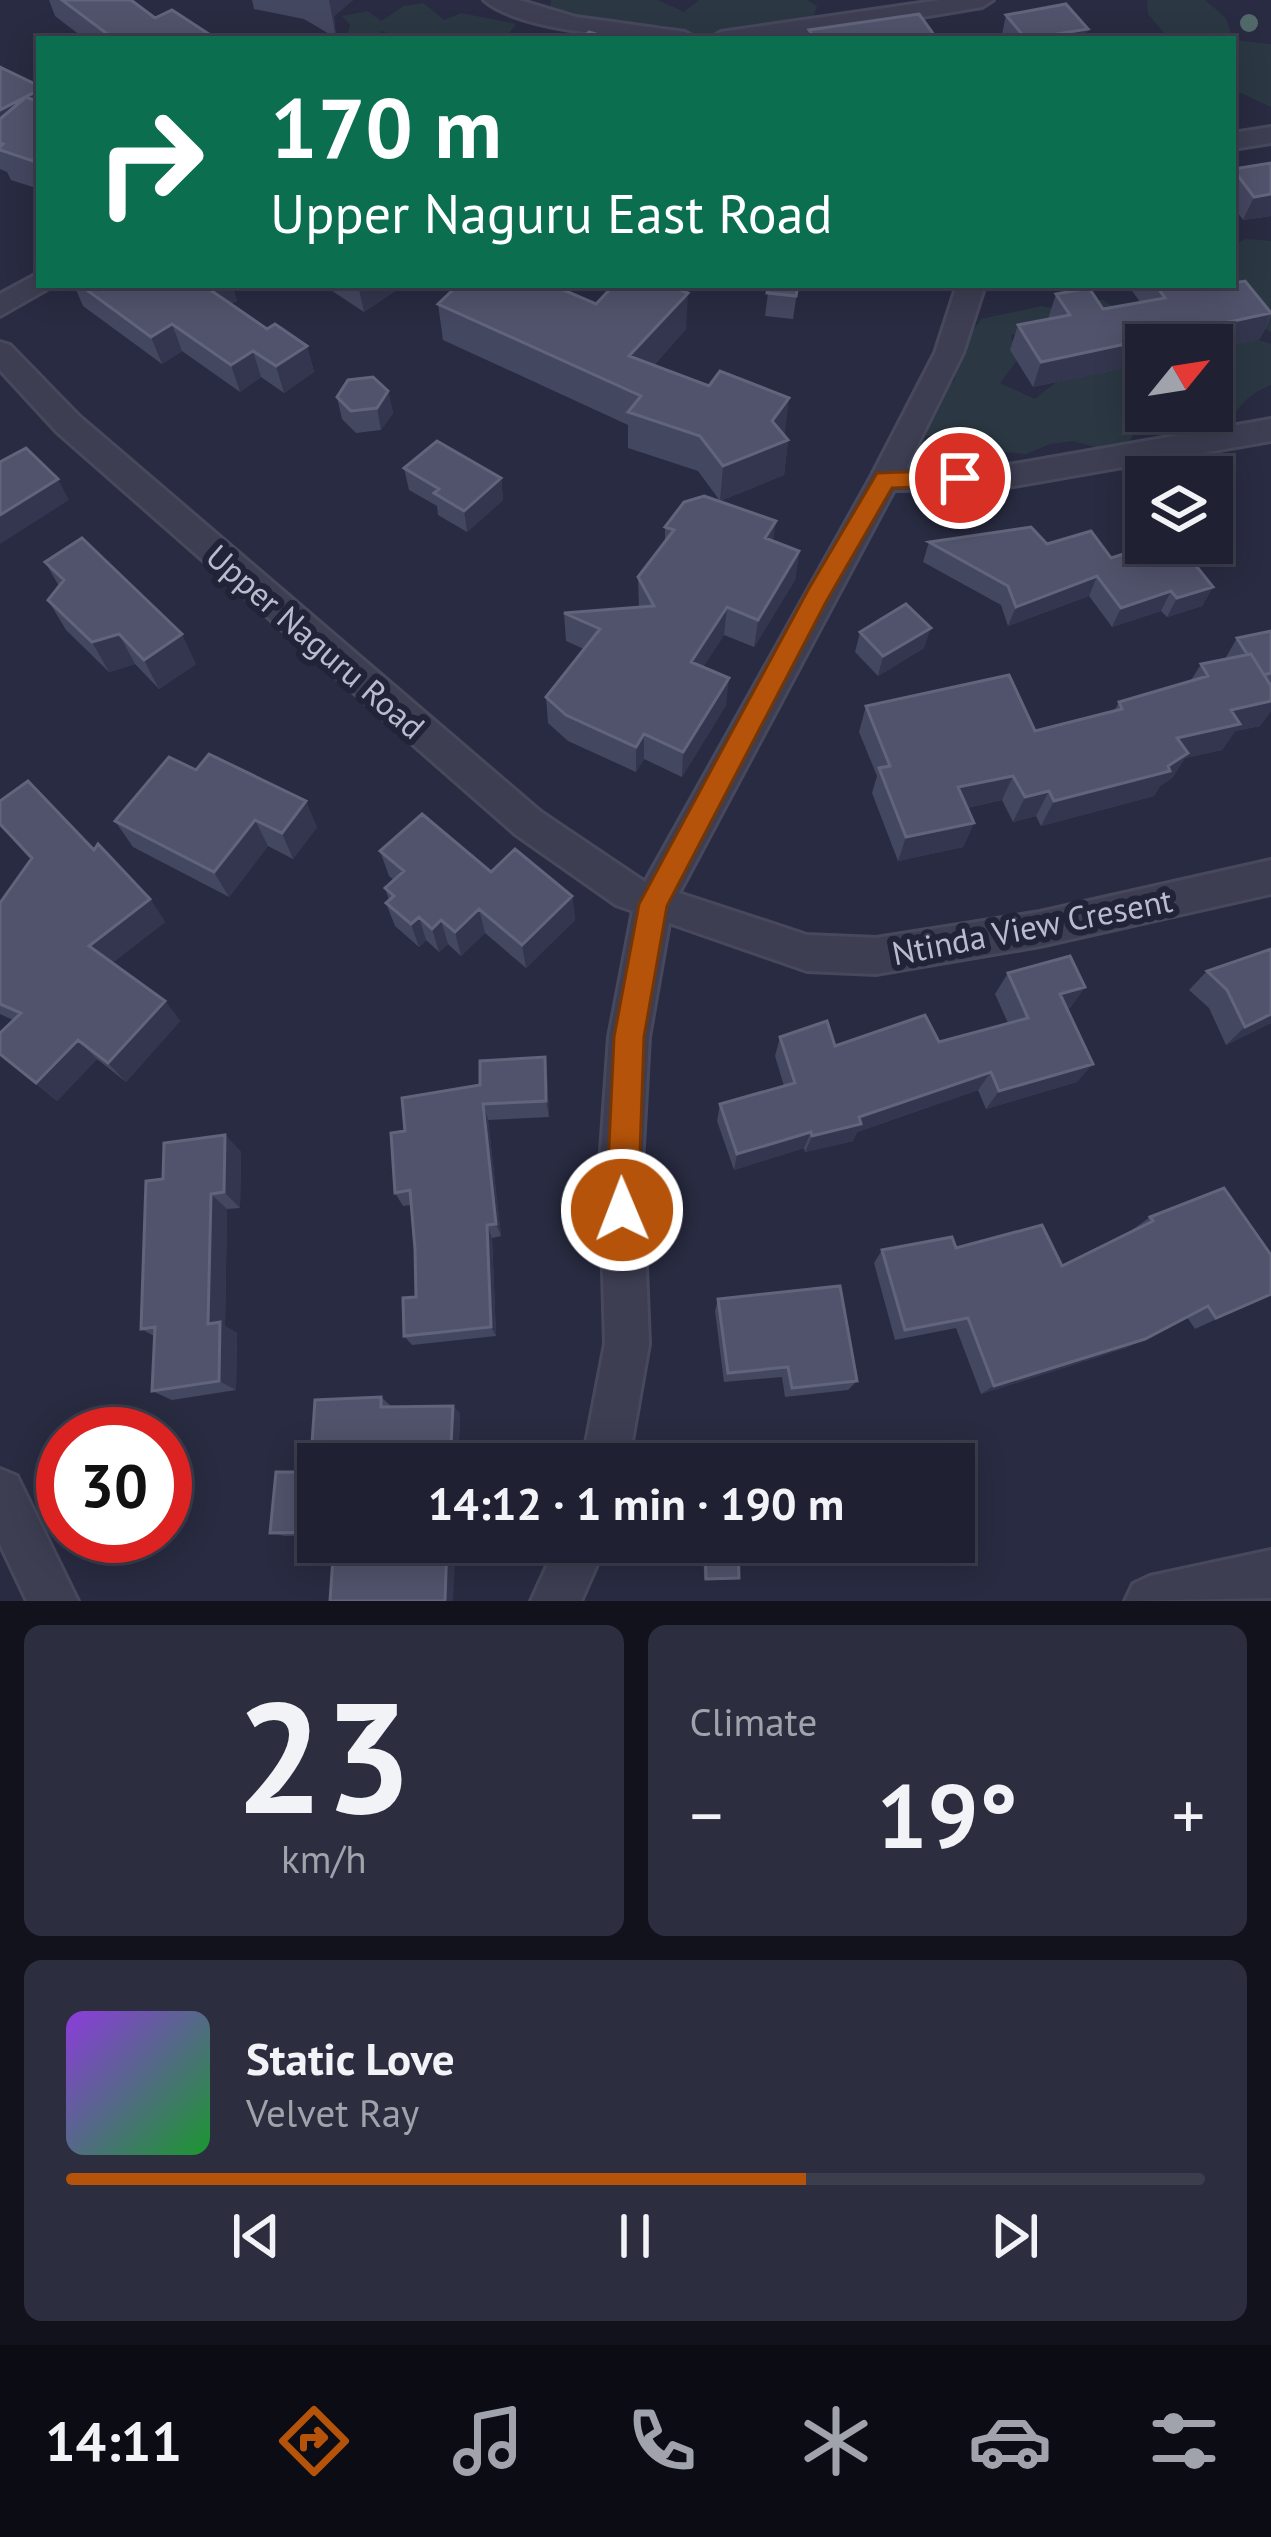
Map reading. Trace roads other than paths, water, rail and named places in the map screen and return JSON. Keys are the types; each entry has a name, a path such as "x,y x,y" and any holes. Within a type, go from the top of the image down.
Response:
{"street":[{"path":"536,36 485,12 493,0 573,24 663,36"},
{"path":"753,36 982,0"},
{"path":"1236,140 1271,134"},
{"path":"0,308 36,284"},
{"path":"609,1443 628,1344 621,1165 629,1037 653,904 885,479 949,353 970,288"},
{"name":"Upper Naguru Road","path":"0,352 85,440 528,824 585,866 653,904"},
{"path":"885,479 997,478 1271,430"},
{"name":"Ntinda View Cresent","path":"653,904 807,952 876,956 1040,929 1271,877"},
{"path":"0,1493 53,1601"},
{"path":"556,1601 573,1563"},
{"path":"1150,1601 1271,1574"}]}
